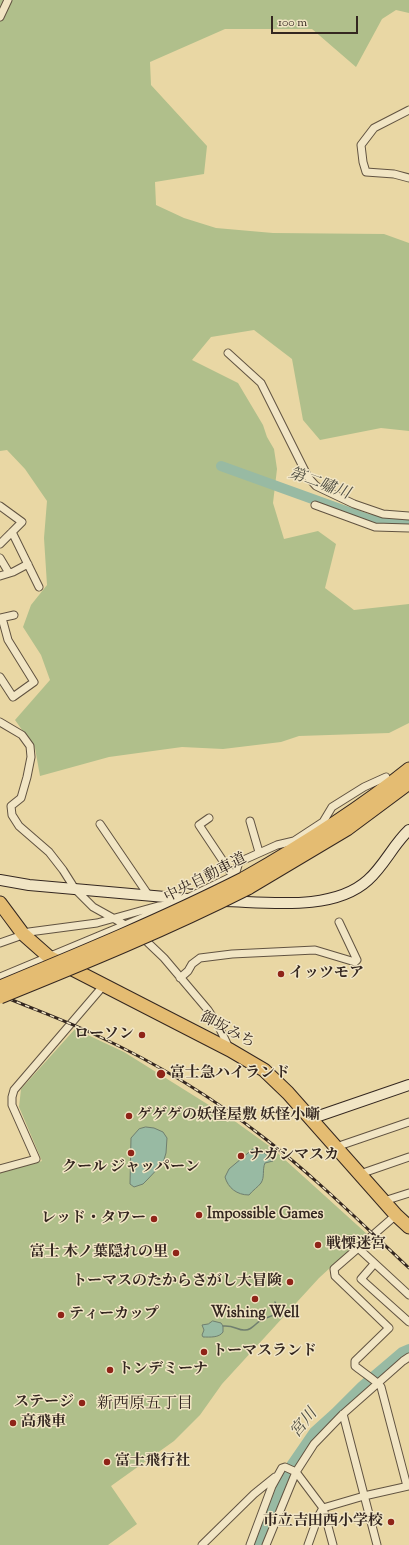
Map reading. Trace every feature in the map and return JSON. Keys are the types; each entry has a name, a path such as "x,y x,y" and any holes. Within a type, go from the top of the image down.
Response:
{"highway":[{"name":"中央自動車道","path":"0,997 198,914 241,881 338,822 387,787 409,769"},
{"name":"中央自動車道","path":"0,987 138,929 193,904 347,829 409,783"},
{"name":"御坂みち","path":"0,903 23,934 50,957 230,1050 264,1070 288,1093 396,1215 409,1227"}],"street":[{"path":"0,17 8,0"},
{"path":"409,110 374,128 361,145 366,172 394,174 409,178"},
{"path":"228,352 261,383 308,476 316,486 354,504 383,514 409,516"},
{"path":"315,505 375,527 409,528"},
{"path":"0,506 22,522 0,544"},
{"path":"12,532 39,587"},
{"path":"0,558 9,573"},
{"path":"0,576 28,564"},
{"path":"0,677 13,697 34,682 8,640 1,618 14,615"},
{"path":"0,722 22,735 30,746 31,757 21,798 11,806 12,815 19,826 49,852 75,889 93,907 127,925 150,943 208,1010 219,1027 230,1050"},
{"path":"241,881 236,872 240,862 259,852 277,845 294,841 323,822 332,807 364,787 386,777"},
{"path":"209,818 199,825 241,881"},
{"path":"250,821 259,852"},
{"path":"100,824 149,896"},
{"path":"0,880 29,885 186,899 306,903 320,902 344,895 358,888 375,873 390,852 409,830"},
{"path":"0,977 186,899 241,881"},
{"path":"29,932 96,923 158,906 174,905"},
{"path":"180,978 188,971 192,964 200,958 232,954 315,950 355,962 356,960 339,922"},
{"path":"0,943 17,937"},
{"path":"0,1169 36,1159 12,1105 14,1090 104,985"},
{"path":"310,1119 409,1085"},
{"path":"336,1147 409,1122"},
{"path":"360,1174 409,1157"},
{"path":"384,1201 409,1193"},
{"path":"308,1545 318,1517 323,1508 364,1496 408,1486 378,1382 367,1376 355,1366 355,1361 389,1328 335,1276 334,1269 357,1247 396,1215"},
{"path":"357,1247 409,1295"},
{"path":"374,1264 361,1279 409,1322"},
{"path":"266,1545 294,1472 314,1444 343,1414 378,1382 409,1357"},
{"path":"343,1414 377,1545"},
{"path":"250,1545 272,1486 282,1468 285,1467 294,1472 323,1508 333,1545"},
{"path":"202,1545 254,1494 279,1474"}],"shaded area":[{"path":"0,0 409,0 409,13 396,10 382,19 356,67 312,29 225,29 150,62 151,85 207,146 204,174 155,182 156,205 184,218 216,228 273,233 384,234 409,243 409,431 381,428 320,440 303,420 292,359 254,330 211,337 192,360 238,383 263,425 267,437 274,449 277,469 273,503 284,539 318,531 336,544 325,588 354,610 409,604 409,723 389,733 299,736 281,742 223,749 182,747 109,757 40,776 35,748 15,720 50,680 41,655 23,627 31,605 47,585 44,538 47,501 25,469 7,450 0,451"},
{"name":"富士急ハイランド","path":"75,1029 124,1052 236,1122 272,1148 367,1234 319,1278 222,1384 200,1415 174,1441 111,1486 137,1524 108,1545 0,1545 0,1173 42,1161 19,1107 21,1089"},
{"path":"146,1127 154,1128 163,1132 167,1138 166,1153 163,1163 147,1180 143,1184 134,1187 130,1184 131,1138 139,1129"},
{"path":"258,1147 273,1161 265,1163 262,1181 260,1184 249,1195 241,1194 231,1188 225,1177 229,1169 254,1148"},
{"path":"213,1321 221,1323 223,1326 223,1332 217,1336 203,1337 202,1335 204,1330 202,1325"}],"waterway":[{"name":"第二嘯川","path":"221,466 368,519 395,523 409,522"},
{"path":"223,1326 230,1326 242,1330 252,1328 261,1320 272,1316 277,1312 275,1302"},
{"name":"宮川","path":"259,1545 286,1475 314,1432 362,1386 402,1352 409,1349"}],"railway":[{"path":"0,995 74,1025 120,1046 162,1069 224,1108 244,1122 301,1168 409,1268"}],"place":[{"name":"イッツモア","path":"281,974"},
{"name":"ローソン","path":"142,1035"},
{"name":"富士急ハイランド","path":"161,1074"},
{"name":"ゲゲゲの妖怪屋敷 妖怪小噺","path":"129,1116"},
{"name":"クール ジャッパーン","path":"131,1153"},
{"name":"ナガシマスカ","path":"241,1156"},
{"name":"Impossible Games","path":"199,1215"},
{"name":"レッド・タワー","path":"154,1219"},
{"name":"戦慄迷宮","path":"318,1245"},
{"name":"富士 木ノ葉隠れの里","path":"176,1253"},
{"name":"トーマスのたからさがし大冒険","path":"290,1282"},
{"name":"Wishing Well","path":"255,1299"},
{"name":"ティーカップ","path":"61,1315"},
{"name":"トーマスランド","path":"204,1352"},
{"name":"トンデミーナ","path":"110,1370"},
{"name":"ステージ","path":"82,1403"},
{"name":"高飛車","path":"13,1423"},
{"name":"富士飛行社","path":"107,1462"},
{"name":"市立吉田西小学校","path":"391,1522"}],"district":[{"name":"新西原五丁目","path":"145,1405"}]}
